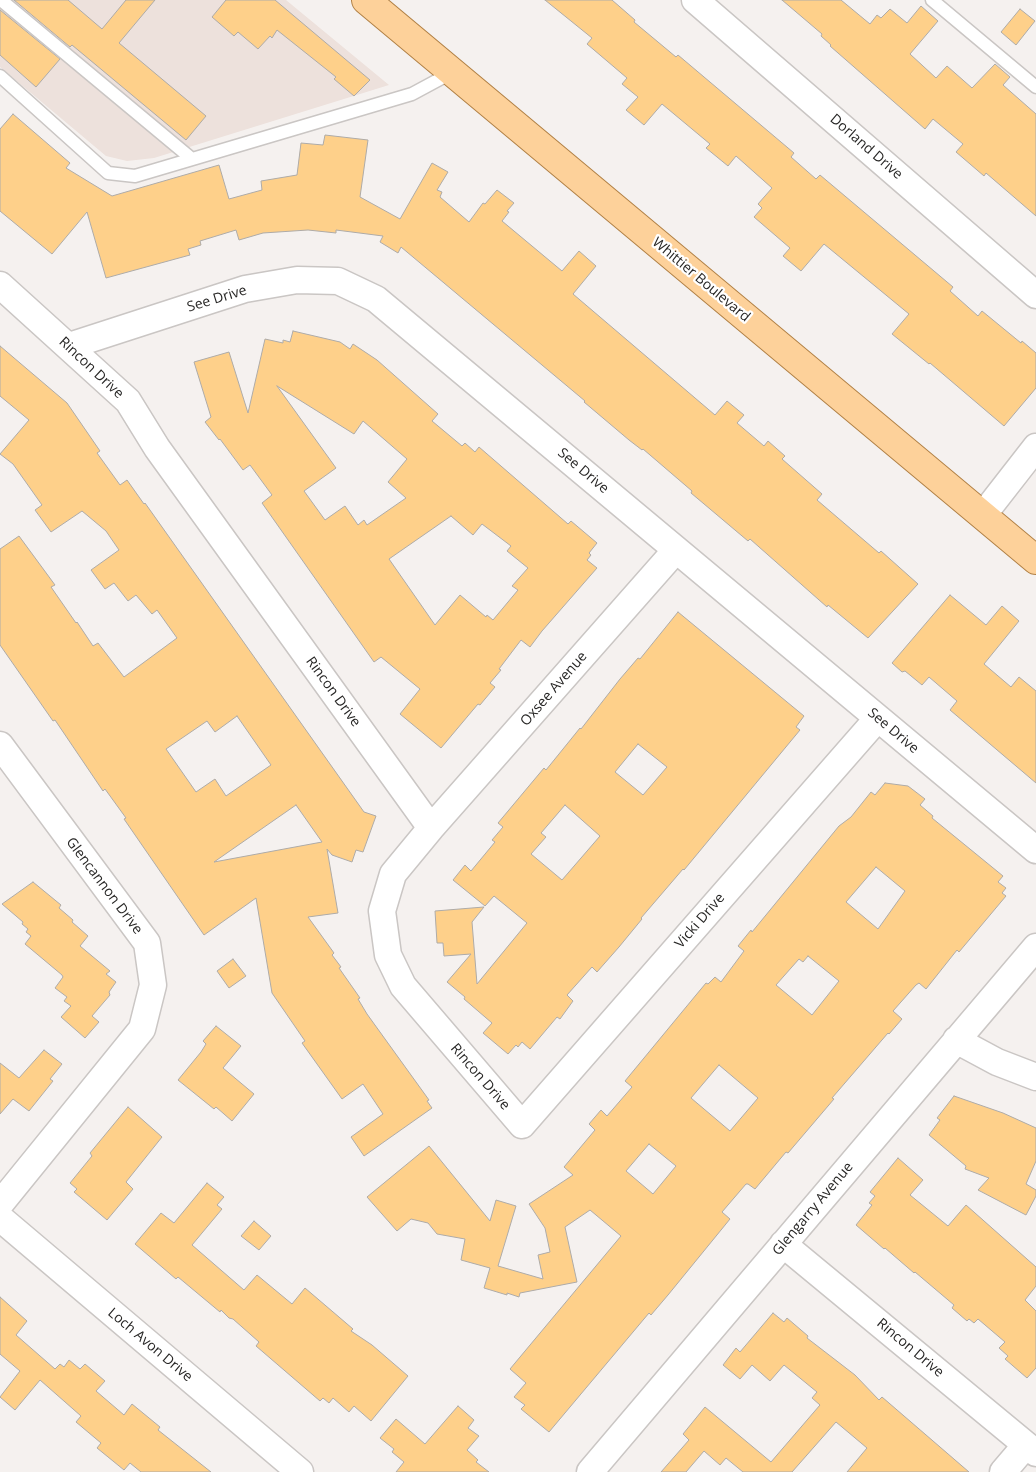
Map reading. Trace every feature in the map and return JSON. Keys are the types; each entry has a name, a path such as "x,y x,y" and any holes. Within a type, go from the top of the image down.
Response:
{"main road":[{"name":"Whittier Boulevard","path":"366,0 1036,560"}],"street":[{"name":"Dorland Drive","path":"695,0 1036,295"},
{"name":"See Drive","path":"69,346 246,289 297,280 338,280 376,299 1036,850"},
{"name":"Rincon Drive","path":"0,285 128,401 157,448 431,828 393,874 382,911 388,956 402,986 522,1125"},
{"path":"983,515 1036,447"},
{"name":"Oxsee Avenue","path":"431,828 676,550"},
{"name":"Vicki Drive","path":"522,1125 878,718"},
{"name":"Glencannon Drive","path":"0,745 147,943 153,985 142,1029 0,1204"},
{"name":"Glengarry Avenue","path":"590,1472 1036,947"},
{"path":"956,1040 997,1062 1036,1077"},
{"name":"Loch Avon Drive","path":"0,1218 300,1472"},
{"name":"Rincon Drive","path":"783,1244 1031,1449"},
{"path":"1003,1472 1031,1449"}],"lane":[{"path":"1,0 192,159"},
{"path":"932,0 1036,88"},
{"path":"0,76 108,173 135,176 412,94 451,72"}],"shaded area":[{"path":"0,0 286,0 389,85 154,158 127,161 106,156 0,67"}],"building":[{"path":"14,0 68,0 102,29 126,0 155,0 119,43 206,116 186,140 72,45 70,47"},
{"path":"226,0 275,0 370,80 354,96 334,79 336,77 277,30 272,38 270,36 258,49 238,32 234,36 212,17"},
{"path":"545,0 612,0 635,20 634,22 676,57 678,55 794,153 791,157 816,179 820,175 953,287 950,291 978,316 982,311 1036,353 1036,388 1004,426 930,363 892,334 909,314 824,244 801,271 783,256 790,248 754,217 762,208 758,204 772,188 736,156 728,166 706,148 710,144 662,104 644,125 626,110 638,97 622,84 627,78 587,44 592,38"},
{"path":"782,0 841,0 870,24 877,15 881,18 890,9 907,23 921,6 938,21 910,54 936,78 947,66 972,88 995,64 1010,77 1003,85 1036,114 1036,216 986,173 984,176 956,152 963,144 933,119 925,129 830,46 821,36 822,34"},
{"path":"1020,9 1035,21 1016,45 1001,32"},
{"path":"0,10 60,59 36,87 0,55"},
{"path":"13,114 70,163 66,168 112,196 219,165 229,199 262,190 261,181 297,175 301,143 323,145 325,135 368,140 360,197 400,219 432,163 448,172 437,190 442,192 440,197 469,222 483,203 485,204 497,190 514,203 502,221 562,271 579,251 596,266 573,294 715,415 727,401 744,415 737,423 764,446 768,441 785,456 782,459 822,494 817,500 879,553 881,551 918,584 868,638 828,605 827,607 750,539 748,541 643,449 629,440 401,247 398,253 380,242 383,236 336,230 336,233 308,230 263,233 239,240 236,230 200,241 201,245 188,249 190,255 106,278 87,212 52,254 0,211 0,129"},
{"path":"293,331 340,342 350,349 353,344 377,360 438,414 432,421 462,446 465,443 475,452 479,447 568,524 571,521 597,543 589,553 591,555 587,560 597,568 530,647 521,640 490,683 495,687 441,748 400,714 420,689 381,657 374,662 262,503 272,495 250,465 243,470 205,422 211,417 194,362 229,352 248,413 265,339 283,343 283,340 290,342","holes":["277,386 354,434 363,421 407,459 388,482 406,498 367,525 364,520 358,525 345,506 325,520 304,491 336,468","451,516 473,535 482,524 511,546 507,551 528,568 512,586 518,590 493,620 487,615 486,617 460,595 435,625 389,559"]},
{"path":"0,346 67,403 100,451 97,453 120,485 127,480 145,503 364,812 376,816 363,852 356,850 352,862 332,855 327,849 338,913 308,917 334,953 332,955 341,967 339,968 360,998 358,999 367,1014 429,1100 427,1101 432,1108 364,1156 351,1137 383,1114 363,1084 342,1099 302,1043 305,1041 272,993 256,898 204,935 124,819 126,818 105,789 103,791 55,720 53,721 0,645 0,549 19,536 55,585 51,587 93,646 98,643 124,677 177,638 157,610 152,614 136,595 128,601 114,583 105,589 91,570 119,550 106,531 82,511 51,532 35,510 42,505 13,464 0,454 29,420 0,396","holes":["237,716 271,765 226,796 215,779 196,792 166,749 207,721 215,732","296,805 322,842 214,862"]},
{"path":"950,595 986,625 1002,606 1019,621 984,664 1011,687 1019,677 1036,691 1036,783 950,710 957,701 929,677 922,685 892,663"},
{"path":"678,612 804,716 796,727 800,730 684,870 641,918 619,947 597,972 592,967 567,995 573,1001 560,1019 557,1017 530,1049 522,1042 518,1047 516,1045 508,1054 483,1033 492,1023 447,982 471,954 444,956 443,943 437,943 435,911 484,907 472,922 477,984 527,923 494,896 485,906 453,880 465,865 471,871 495,842 492,840 503,827 498,823 544,768 546,770 581,729 638,658 640,659","holes":["638,744 667,767 643,795 615,772","565,805 600,836 562,880 531,854 546,837 541,833"]},
{"path":"885,783 908,786 925,799 920,805 933,816 932,818 1003,876 998,882 1006,888 1002,893 1006,896 959,952 957,950 926,989 919,983 916,985 893,1011 902,1019 755,1189 746,1184 722,1212 730,1219 668,1295 651,1315 649,1313 549,1432 521,1409 525,1405 514,1397 526,1383 510,1369 621,1236 590,1210 565,1227 577,1282 520,1293 519,1297 484,1288 490,1268 461,1260 465,1239 437,1234 428,1223 411,1219 397,1231 367,1197 429,1146 490,1221 496,1200 516,1206 498,1266 543,1279 538,1255 550,1252 545,1228 529,1204 573,1175 564,1167 595,1130 589,1124 601,1110 607,1116 632,1087 625,1081 706,983 708,984 715,977 721,982 744,951 738,946 751,930 752,932 839,826 851,817 871,792 875,795","holes":["876,867 905,891 878,929 846,902","808,956 839,981 812,1015 776,985 799,959 803,962","719,1065 758,1098 730,1131 691,1098","649,1144 676,1166 653,1194 626,1171"]},
{"path":"33,882 61,905 59,908 88,936 80,946 110,971 106,974 116,982 109,992 110,995 92,1016 99,1022 85,1038 61,1017 71,1006 64,1001 67,997 55,988 63,977 62,975 25,944 31,936 26,932 28,929 22,924 23,922 2,904"},
{"path":"233,959 246,976 229,988 217,971"},
{"path":"216,1026 241,1046 223,1068 254,1094 232,1121 178,1080 201,1052 206,1044 203,1041"},
{"path":"44,1050 62,1064 50,1079 53,1081 29,1111 13,1099 0,1114 0,1063 19,1078"},
{"path":"954,1096 1003,1113 1036,1128 1036,1161 1026,1184 1036,1190 1036,1196 1026,1215 978,1190 989,1178 965,1169 966,1166 929,1135 940,1120 937,1118"},
{"path":"128,1107 162,1137 126,1182 133,1189 107,1220 74,1192 77,1189 70,1183 92,1156 90,1153"},
{"path":"898,1158 923,1180 910,1195 948,1226 966,1205 1036,1267 1036,1286 1025,1300 1036,1311 1036,1368 1027,1378 1005,1359 1008,1356 999,1348 1005,1342 978,1319 974,1323 969,1319 967,1321 952,1308 954,1305 856,1225 872,1205 869,1203 875,1196 870,1192"},
{"path":"207,1183 224,1197 217,1205 222,1209 192,1245 244,1290 257,1275 292,1304 305,1288 353,1329 351,1331 372,1345 408,1376 371,1421 354,1406 349,1412 333,1398 329,1403 323,1398 320,1401 256,1346 259,1342 233,1319 229,1318 221,1310 220,1312 178,1277 176,1279 135,1244 161,1213 174,1223"},
{"path":"254,1221 271,1236 259,1250 241,1236"},
{"path":"0,1297 27,1321 16,1335 55,1369 60,1364 64,1367 69,1360 80,1369 85,1364 105,1381 96,1391 124,1415 132,1404 160,1427 158,1430 211,1472 141,1472 130,1463 124,1470 97,1448 101,1443 76,1422 81,1416 40,1380 15,1410 0,1397 20,1371 0,1354"},
{"path":"773,1313 784,1322 787,1318 808,1336 807,1338 855,1375 879,1400 882,1397 969,1472 847,1472 867,1448 836,1422 792,1472 743,1472 726,1458 720,1465 704,1451 686,1472 661,1472 689,1440 683,1434 705,1407 771,1462 820,1405 812,1398 817,1392 784,1365 770,1381 752,1365 740,1379 723,1365 736,1348 740,1352"},
{"path":"458,1406 474,1420 468,1428 479,1436 467,1450 478,1460 476,1462 489,1472 396,1472 404,1462 392,1452 394,1449 380,1438 396,1419 425,1444"}]}
